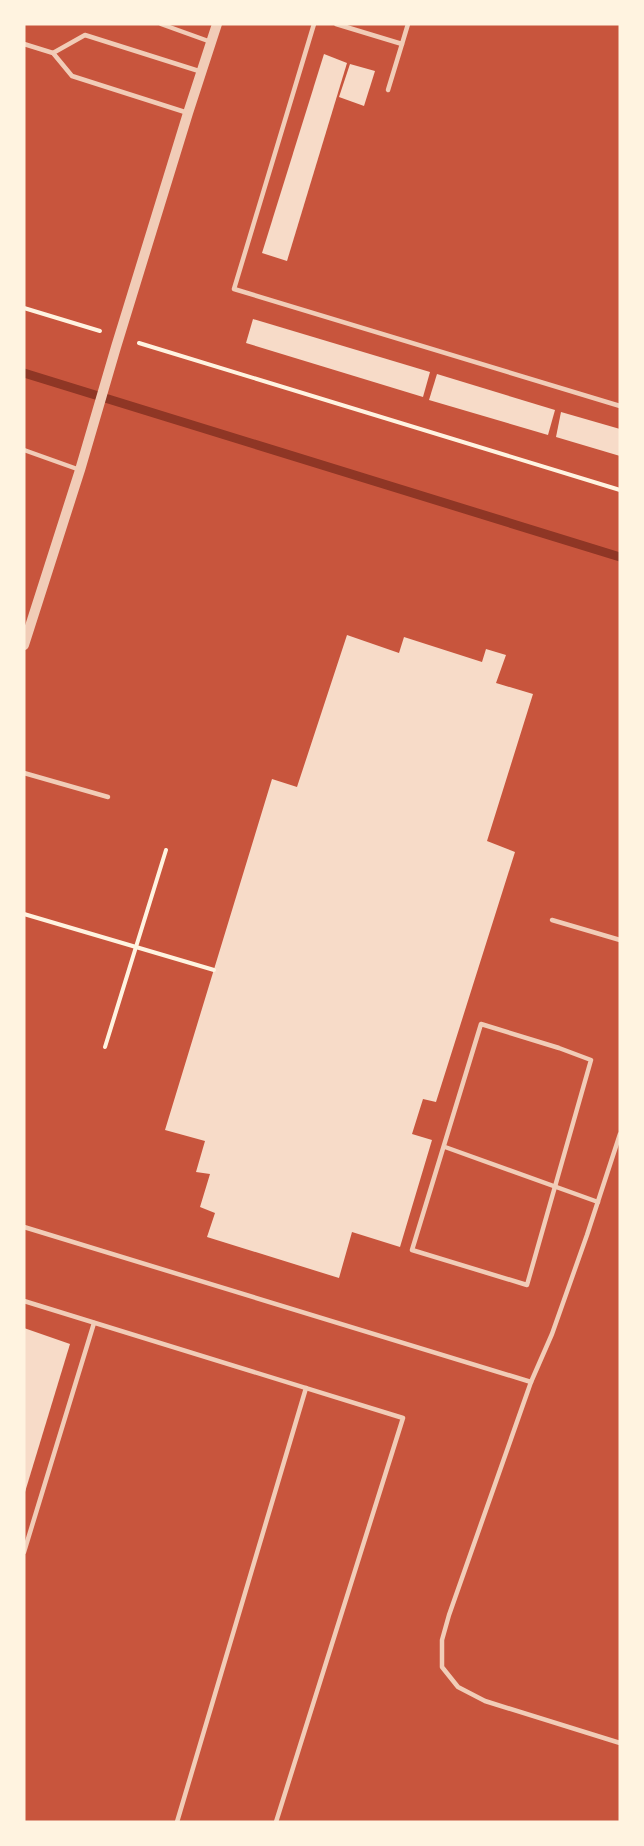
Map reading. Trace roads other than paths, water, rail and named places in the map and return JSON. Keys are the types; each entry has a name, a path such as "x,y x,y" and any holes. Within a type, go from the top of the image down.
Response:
{"street":[{"path":"24,645 217,24"}],"lane":[{"path":"161,24 211,42"},
{"path":"314,24 234,290 620,406"},
{"path":"336,24 402,44"},
{"path":"388,90 408,24"},
{"path":"53,53 85,35 202,72"},
{"path":"24,44 53,53 72,76 188,112"},
{"path":"24,450 80,470"},
{"path":"24,773 108,797"},
{"path":"552,920 620,940"},
{"path":"481,1024 591,1059 555,1186 527,1285 412,1250 481,1024"},
{"path":"620,1134 552,1334 531,1382 442,1640 442,1667 458,1687 485,1701 620,1743"},
{"path":"445,1147 598,1202"},
{"path":"24,1227 531,1382"},
{"path":"24,1301 403,1418 276,1822"},
{"path":"24,1552 94,1323"},
{"path":"177,1822 306,1388"}],"waterway":[{"path":"24,373 620,557"}]}
